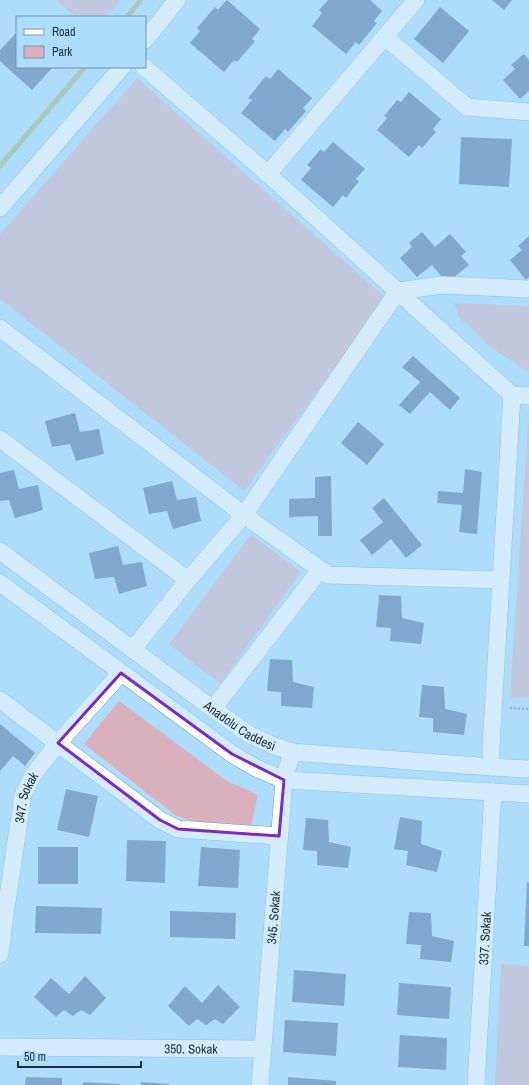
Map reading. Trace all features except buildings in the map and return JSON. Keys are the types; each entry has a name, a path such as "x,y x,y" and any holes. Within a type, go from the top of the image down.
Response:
{"street":[{"path":"146,39 178,0"},
{"path":"268,174 416,0"},
{"path":"385,37 467,107 529,112"},
{"path":"0,208 121,68"},
{"path":"145,68 268,174 398,291 521,396 501,580 491,739 491,767"},
{"path":"133,649 188,580 244,515 398,291 442,285 529,289"},
{"path":"0,328 244,515 328,575 501,580"},
{"path":"0,439 188,580"},
{"name":"Anadolu Caddesi","path":"0,551 213,709 250,735 272,745 292,752 529,769"},
{"path":"213,709 320,570"},
{"name":"Anadolu Caddesi","path":"0,583 232,754 256,768 284,780 529,794"},
{"name":"347. Sokak","path":"0,954 2,922 23,795 33,775 58,743 121,673"},
{"path":"0,700 160,820 178,829 279,836"},
{"name":"345. Sokak","path":"260,1085 284,780 292,752"},
{"name":"337. Sokak","path":"476,1085 493,792"},
{"name":"350. Sokak","path":"0,1047 262,1048"}],"path":[{"path":"508,708 529,709"}],"highlighted area":[{"path":"121,673 232,754 284,780 279,836 178,829 160,820 58,743"}],"green space":[{"path":"56,0 121,0 107,16 75,16"},
{"path":"137,78 386,298 244,491 0,299 0,234"},
{"path":"454,303 529,306 529,373 488,345 459,317"},
{"path":"529,424 529,698 510,697"},
{"path":"251,534 301,572 220,684 169,644"},
{"path":"119,701 227,781 258,795 251,826 191,821 175,815 84,744"},
{"path":"501,964 529,966 529,1085 495,1085"}],"waterway":[{"path":"128,16 141,0"},
{"path":"0,166 84,68"}]}
